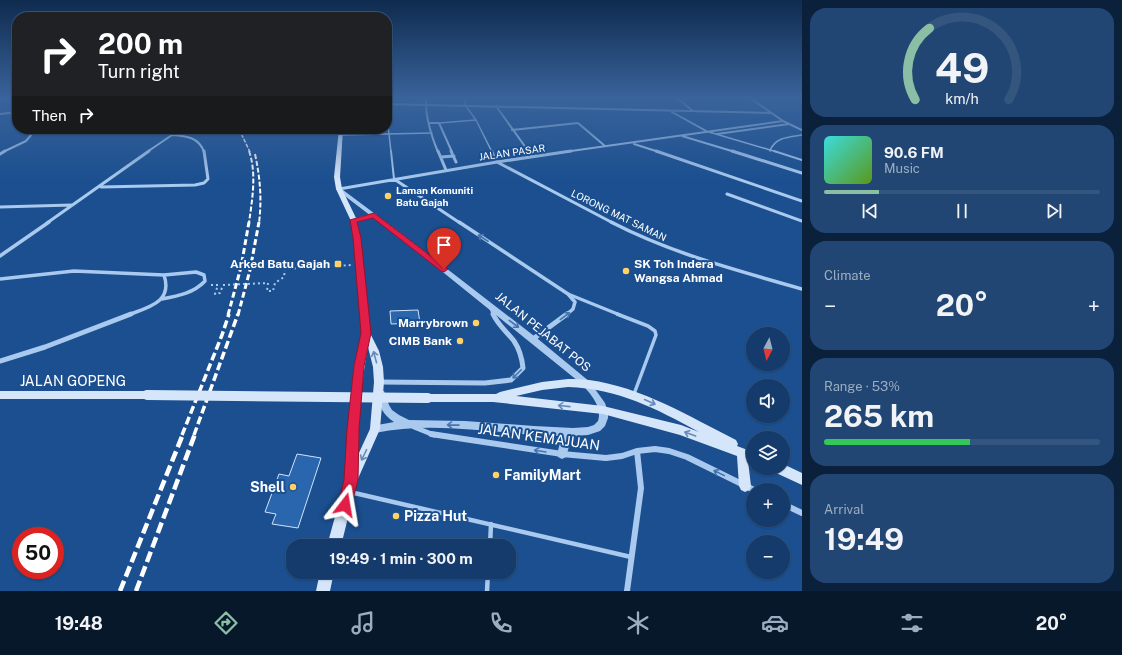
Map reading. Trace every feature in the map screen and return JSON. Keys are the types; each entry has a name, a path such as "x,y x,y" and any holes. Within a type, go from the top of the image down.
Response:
{"main road":[{"path":"340,135 336,171 339,189 354,220 366,333 359,366 353,429 350,486"},
{"path":"354,220 374,215"},
{"path":"336,539 350,486 375,430 379,382 378,367 374,351 366,333"},
{"path":"493,398 548,386 568,383 586,383"},
{"name":"JALAN PEJABAT POS","path":"586,383 634,396 677,415 746,453"},
{"name":"JALAN GOPENG","path":"0,395 493,398"},
{"path":"493,398 603,410 681,430 746,454"},
{"path":"790,474 802,479"},
{"path":"323,591 326,579"}],"street":[{"path":"430,126 446,170"},
{"path":"440,126 456,162"},
{"path":"509,126 532,156"},
{"path":"512,130 551,126"},
{"path":"581,126 605,146"},
{"path":"697,126 709,132"},
{"name":"JALAN PASAR","path":"339,189 532,156 752,126"},
{"path":"717,134 777,126"},
{"path":"792,126 802,130"},
{"path":"0,154 26,141 32,134"},
{"path":"0,256 172,135 196,138 201,143 208,178 204,183 195,185 100,187"},
{"path":"681,136 802,173"},
{"path":"632,143 802,201"},
{"path":"441,157 454,156"},
{"name":"LORONG MAT SAMAN","path":"497,162 625,229 659,245 693,257 802,289"},
{"path":"394,179 568,294 575,302 573,309 534,339"},
{"name":"JALAN PEJABAT POS","path":"339,189 534,339 586,383"},
{"path":"727,194 802,221"},
{"path":"0,207 72,204"},
{"path":"0,279 74,270 164,275 196,272 204,275 205,280 201,286 193,290 162,299 148,307 45,347 0,361"},
{"path":"162,299 166,292 167,284 164,275"},
{"path":"408,424 392,417 387,411 383,404 379,382 485,383 511,380 523,368 522,356 517,344 496,319 490,306"},
{"path":"375,430 408,424 465,425 568,432 586,431 597,428 602,424 604,418 603,410 586,383"},
{"name":"JALAN KEMAJUAN","path":"408,424 436,435 562,454 606,458 622,456 637,451 655,449 669,451 687,457 746,486"},
{"path":"562,454 568,432"},
{"path":"627,591 641,488 637,451"},
{"path":"790,507 802,513"}],"lane":[{"path":"479,126 497,162"},
{"path":"709,132 802,160"},
{"path":"392,134 432,133"},
{"path":"340,135 389,134 394,179"},
{"path":"770,150 771,144 776,140 802,135"},
{"path":"568,294 648,326 655,331 656,335 634,396"},
{"path":"350,486 491,524 632,557"},
{"path":"490,539 491,524"},
{"path":"487,591 488,579"}],"path":[{"path":"218,285 215,294 220,293 223,285 268,283 267,291 273,291 275,283 284,277 285,269 359,264"}],"building":[{"path":"418,310 420,323 391,324 390,311"},
{"name":"Shell","path":"297,454 321,458 298,528 272,524 276,514 265,512 279,474 289,476"}],"railway":[{"path":"241,134 250,152"},
{"path":"249,151 253,169 249,223"},
{"path":"255,154 260,188 259,223"},
{"path":"228,315 241,267 249,222"},
{"path":"238,315 250,270 259,222"},
{"path":"182,435 229,314"},
{"path":"194,435 238,314"},
{"path":"120,591 183,434"},
{"path":"136,591 195,434"}],"place":[{"name":"Laman Komuniti Batu Gajah","path":"388,196"},
{"name":"Arked Batu Gajah","path":"338,264"},
{"name":"SK Toh Indera Wangsa Ahmad","path":"626,271"},
{"name":"Marrybrown","path":"476,323"},
{"name":"CIMB Bank","path":"460,341"},
{"name":"FamilyMart","path":"496,475"},
{"name":"Shell","path":"293,487"},
{"name":"Pizza Hut","path":"396,516"}],"route":[{"path":"345,505 351,480 353,429 359,366 366,333 354,220 374,215 444,269"}]}
